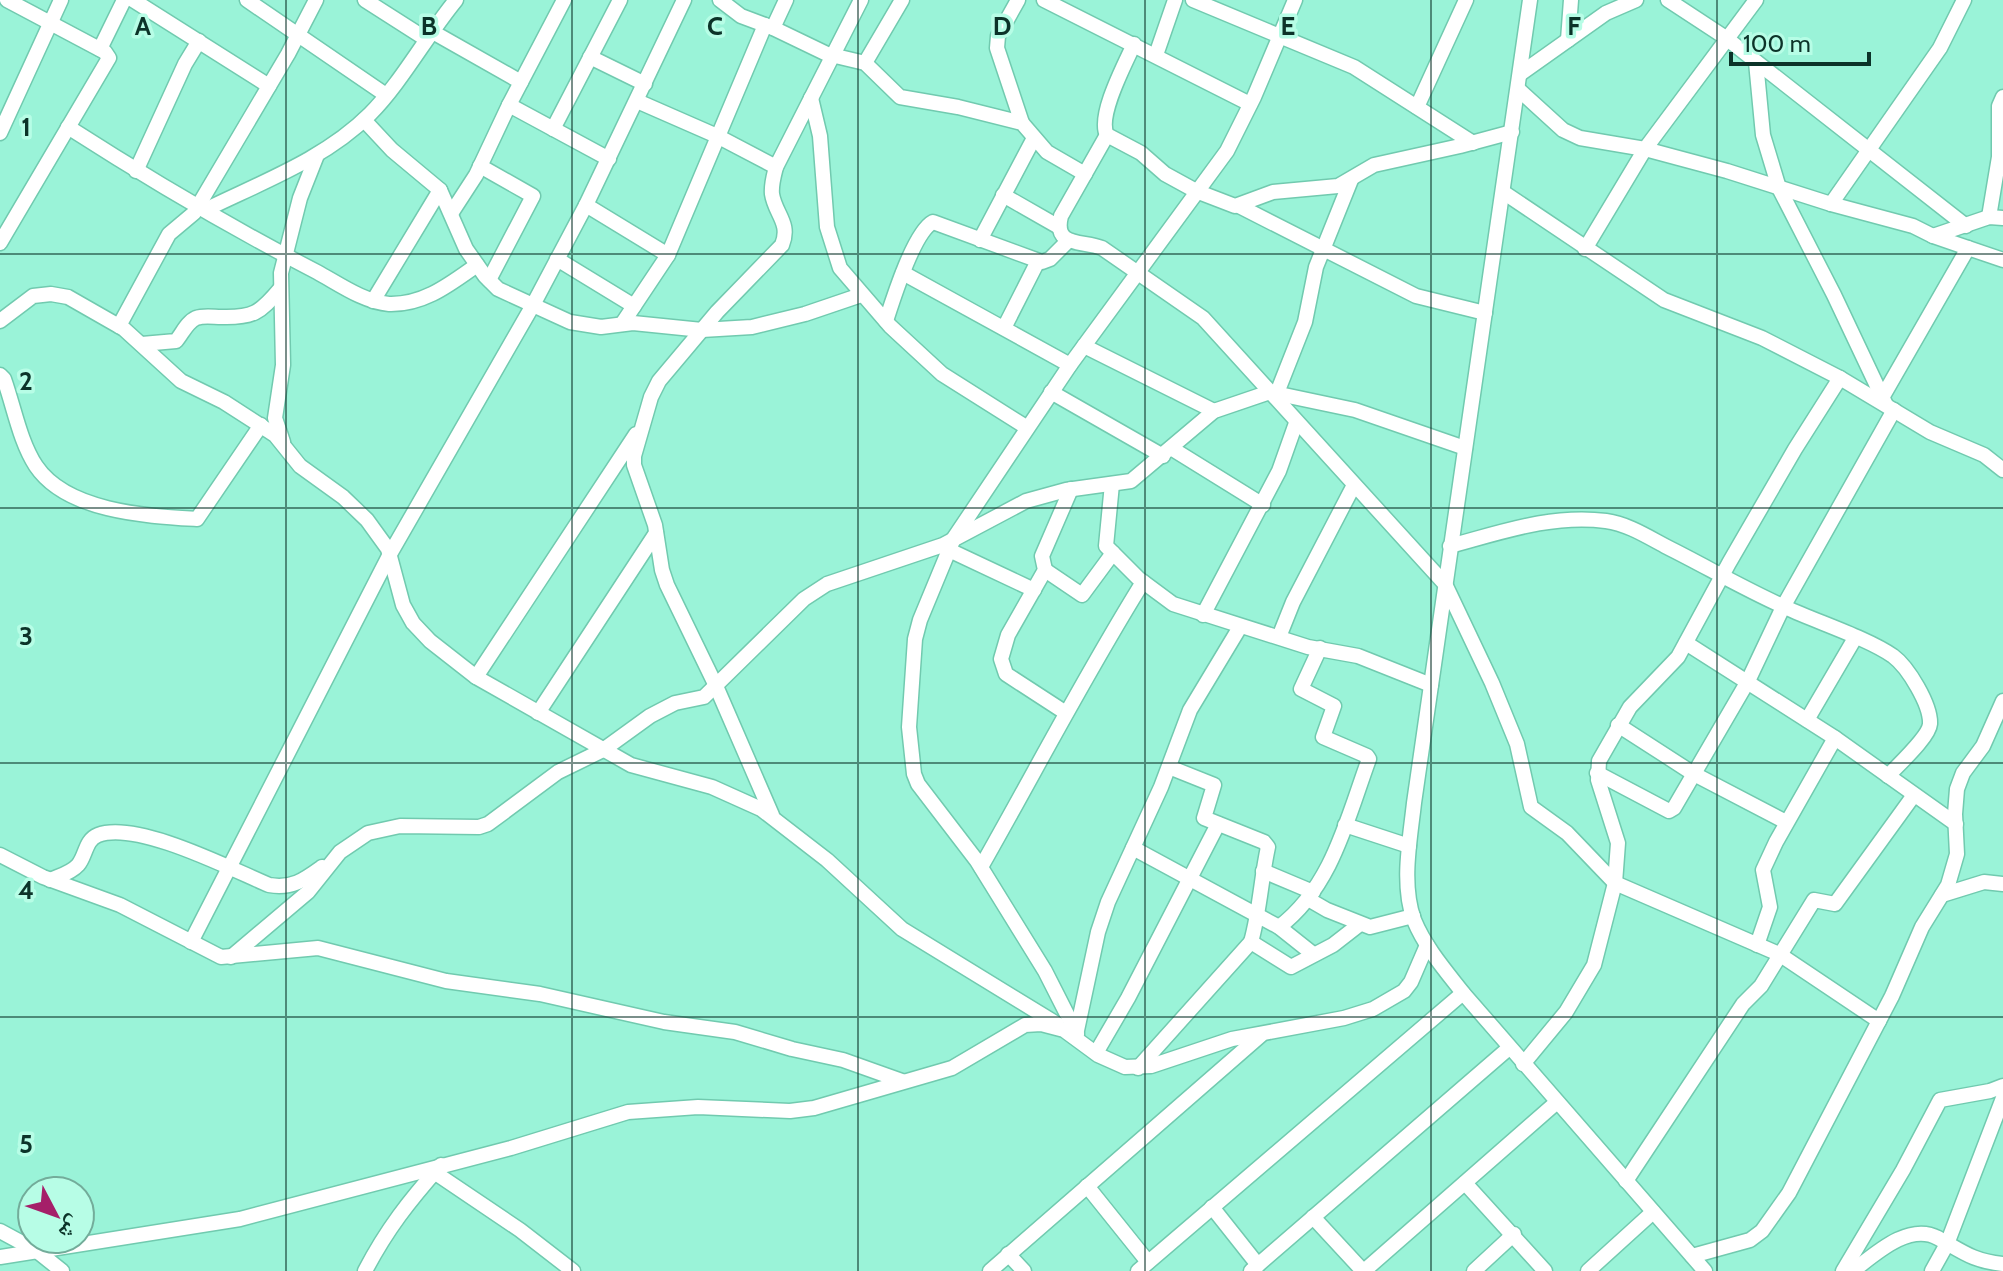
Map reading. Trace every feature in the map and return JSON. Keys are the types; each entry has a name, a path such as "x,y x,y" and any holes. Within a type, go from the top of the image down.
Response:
{"street":[{"path":"0,243 108,63 108,54 100,49 7,0"},
{"path":"0,133 61,0"},
{"path":"100,49 124,0"},
{"path":"133,0 269,86"},
{"path":"247,0 386,95"},
{"path":"202,208 316,0"},
{"path":"365,0 521,82"},
{"path":"119,326 169,234 202,208 317,155 364,120 456,0"},
{"path":"452,212 480,166 564,0"},
{"path":"553,129 620,0"},
{"path":"191,942 390,554 533,305 586,205 684,0"},
{"path":"720,0 741,16 832,55 865,63 900,97 1022,123"},
{"path":"622,324 668,255 717,136 769,26 786,0"},
{"path":"774,819 716,686 667,585 656,533 634,465 642,425 659,381 782,245 785,221 772,192 776,167 861,0"},
{"path":"865,63 902,0"},
{"path":"1018,0 998,36 997,48 1022,123 1047,152 1085,174"},
{"path":"1044,0 1250,104"},
{"path":"1156,55 1175,0"},
{"path":"1193,0 1354,67 1473,143"},
{"path":"1072,1034 1045,971 981,867 960,836 927,799 914,774 909,727 917,629 952,544 1026,427 1227,151 1295,0"},
{"path":"1417,107 1466,0"},
{"path":"1530,0 1409,846 1408,878 1413,916 1427,945 1463,993 1697,1266 1762,1231 1789,1193 1879,1021 1922,927 1942,895 1957,854 1955,801 1959,781 1983,746 2003,701"},
{"path":"1568,40 1571,0"},
{"path":"1519,81 1606,13 1636,0"},
{"path":"1668,0 1726,38 1966,226"},
{"path":"1585,249 1645,149 1756,0"},
{"path":"1831,204 1940,48 1964,0"},
{"path":"136,171 185,64 199,41"},
{"path":"1134,44 1103,124 1107,135 1141,153 1165,174 1196,191 1239,206 1416,296 1485,313"},
{"path":"590,57 645,84"},
{"path":"1756,62 1763,135 1779,188 1888,404"},
{"path":"1519,81 1571,135 1645,149 1913,226 2003,260"},
{"path":"1933,236 1996,217 1999,106 2003,97"},
{"path":"811,98 820,136 830,242 840,268 886,321 956,386 1026,427"},
{"path":"637,101 717,136 776,167"},
{"path":"509,105 609,159"},
{"path":"364,120 392,150 440,190 466,249 489,280 512,297 570,322 601,327 622,324 702,330 773,324 861,295"},
{"path":"68,127 136,171 284,256 373,301 402,303 431,296 477,265"},
{"path":"1239,206 1273,192 1331,187 1351,180 1374,165 1512,132"},
{"path":"1059,227 1061,216 1107,135"},
{"path":"980,240 1034,138"},
{"path":"285,446 275,418 283,365 280,289 284,256 307,177 317,155"},
{"path":"480,166 533,196 489,280"},
{"path":"1273,393 1305,322 1313,275 1351,180"},
{"path":"373,301 440,190"},
{"path":"1503,192 1674,306 1750,332 1888,404 1930,432 1984,455 2003,458"},
{"path":"1003,195 1059,227 1068,241 1097,245 1203,318 1445,584 1517,744 1529,803 1574,839 1615,883 1779,954 1879,1021"},
{"path":"586,205 668,255"},
{"path":"886,321 903,273 924,230 933,222 1038,261 1050,259 1068,241"},
{"path":"1597,773 1671,811 1748,681 1968,248"},
{"path":"557,259 634,306"},
{"path":"1004,328 1038,261"},
{"path":"903,273 1070,365"},
{"path":"142,344 176,341 189,323 200,317 244,317 254,314 264,308 280,289"},
{"path":"0,321 33,296 51,294 68,297 119,326 181,381 261,425 285,446 300,466 343,497 367,520 390,554 403,605 413,623 430,641 476,677 638,768 712,787 761,809 827,860 902,929 1046,1016 1096,1053 1125,1067 1138,1068 1232,1039 1344,1018 1373,1009 1391,1001 1411,982 1427,945"},
{"path":"1084,346 1214,411"},
{"path":"0,375 35,465 61,489 96,506 197,519 261,425"},
{"path":"1523,1064 1566,1012 1594,965 1615,883 1618,843 1597,773 1599,761 1618,725 1642,694 1671,666 1686,643 1795,449 1840,378"},
{"path":"1051,392 1263,505"},
{"path":"50,880 73,870 81,861 88,843 97,835 108,833 162,839 269,885 290,886 332,860 358,839 382,828 435,825 479,827 488,824 558,772 603,750 665,707 704,697 815,591 843,578 952,544 1015,505 1071,489 1131,481 1214,411 1273,393 1355,410 1465,448"},
{"path":"1203,615 1263,505 1296,423"},
{"path":"476,677 642,425"},
{"path":"1984,455 2003,470"},
{"path":"1112,484 1105,544 1143,582 1173,604 1240,627 1358,656 1431,685"},
{"path":"1279,637 1293,602 1354,485"},
{"path":"1066,713 1006,674 1003,650 1045,570 1042,556 1071,489"},
{"path":"1450,546 1550,520 1608,522 1636,531 1783,607 1883,650 1900,662 1922,695 1930,723 1926,734 1888,776"},
{"path":"538,713 656,533"},
{"path":"952,544 1034,590"},
{"path":"1045,570 1082,595 1113,553"},
{"path":"981,867 1143,582"},
{"path":"1072,1034 1103,917 1169,767 1194,701 1240,627"},
{"path":"1807,720 1855,638"},
{"path":"1686,643 1835,738 1956,824"},
{"path":"1279,927 1300,910 1331,863 1369,758 1323,737 1334,706 1301,689 1320,648"},
{"path":"1618,725 1694,774 1786,822"},
{"path":"1757,945 1770,907 1763,870 1786,822 1835,738"},
{"path":"1138,1068 1251,942 1258,918 1267,844 1203,817 1214,785 1169,767"},
{"path":"1626,1181 1743,1004 1761,986 1814,900 1835,904 1914,795"},
{"path":"1096,1053 1218,824"},
{"path":"1345,825 1409,846"},
{"path":"1133,848 1279,927 1313,954"},
{"path":"0,855 50,880 120,905 214,954 231,957 318,948 446,981 540,994 664,1022 735,1032 843,1060 902,1081"},
{"path":"231,957 308,892 332,860"},
{"path":"1263,871 1311,895 1327,910 1360,924 1374,927 1413,916"},
{"path":"1942,895 1984,882 2003,884"},
{"path":"1251,942 1289,967 1333,945 1360,924"},
{"path":"1087,1186 1143,1266 1463,993"},
{"path":"96,1242 240,1219 511,1148 628,1112 698,1107 801,1110 963,1064 1025,1025 1041,1024 1072,1034"},
{"path":"990,1271 1261,1034"},
{"path":"1212,1207 1254,1268 1509,1048"},
{"path":"1843,1271 1940,1100 2003,1086"},
{"path":"1932,1271 1947,1244 2003,1098"},
{"path":"1313,1217 1364,1271 1557,1102"},
{"path":"365,1271 382,1238 408,1200 438,1168"},
{"path":"438,1168 573,1271"},
{"path":"1465,1183 1545,1271"},
{"path":"1588,1271 1653,1212"},
{"path":"1474,1271 1514,1234"},
{"path":"1853,1271 1892,1244 1916,1234 1936,1237 1973,1259 2003,1264"},
{"path":"1008,1254 1024,1271"},
{"path":"42,1255 62,1271"}]}
